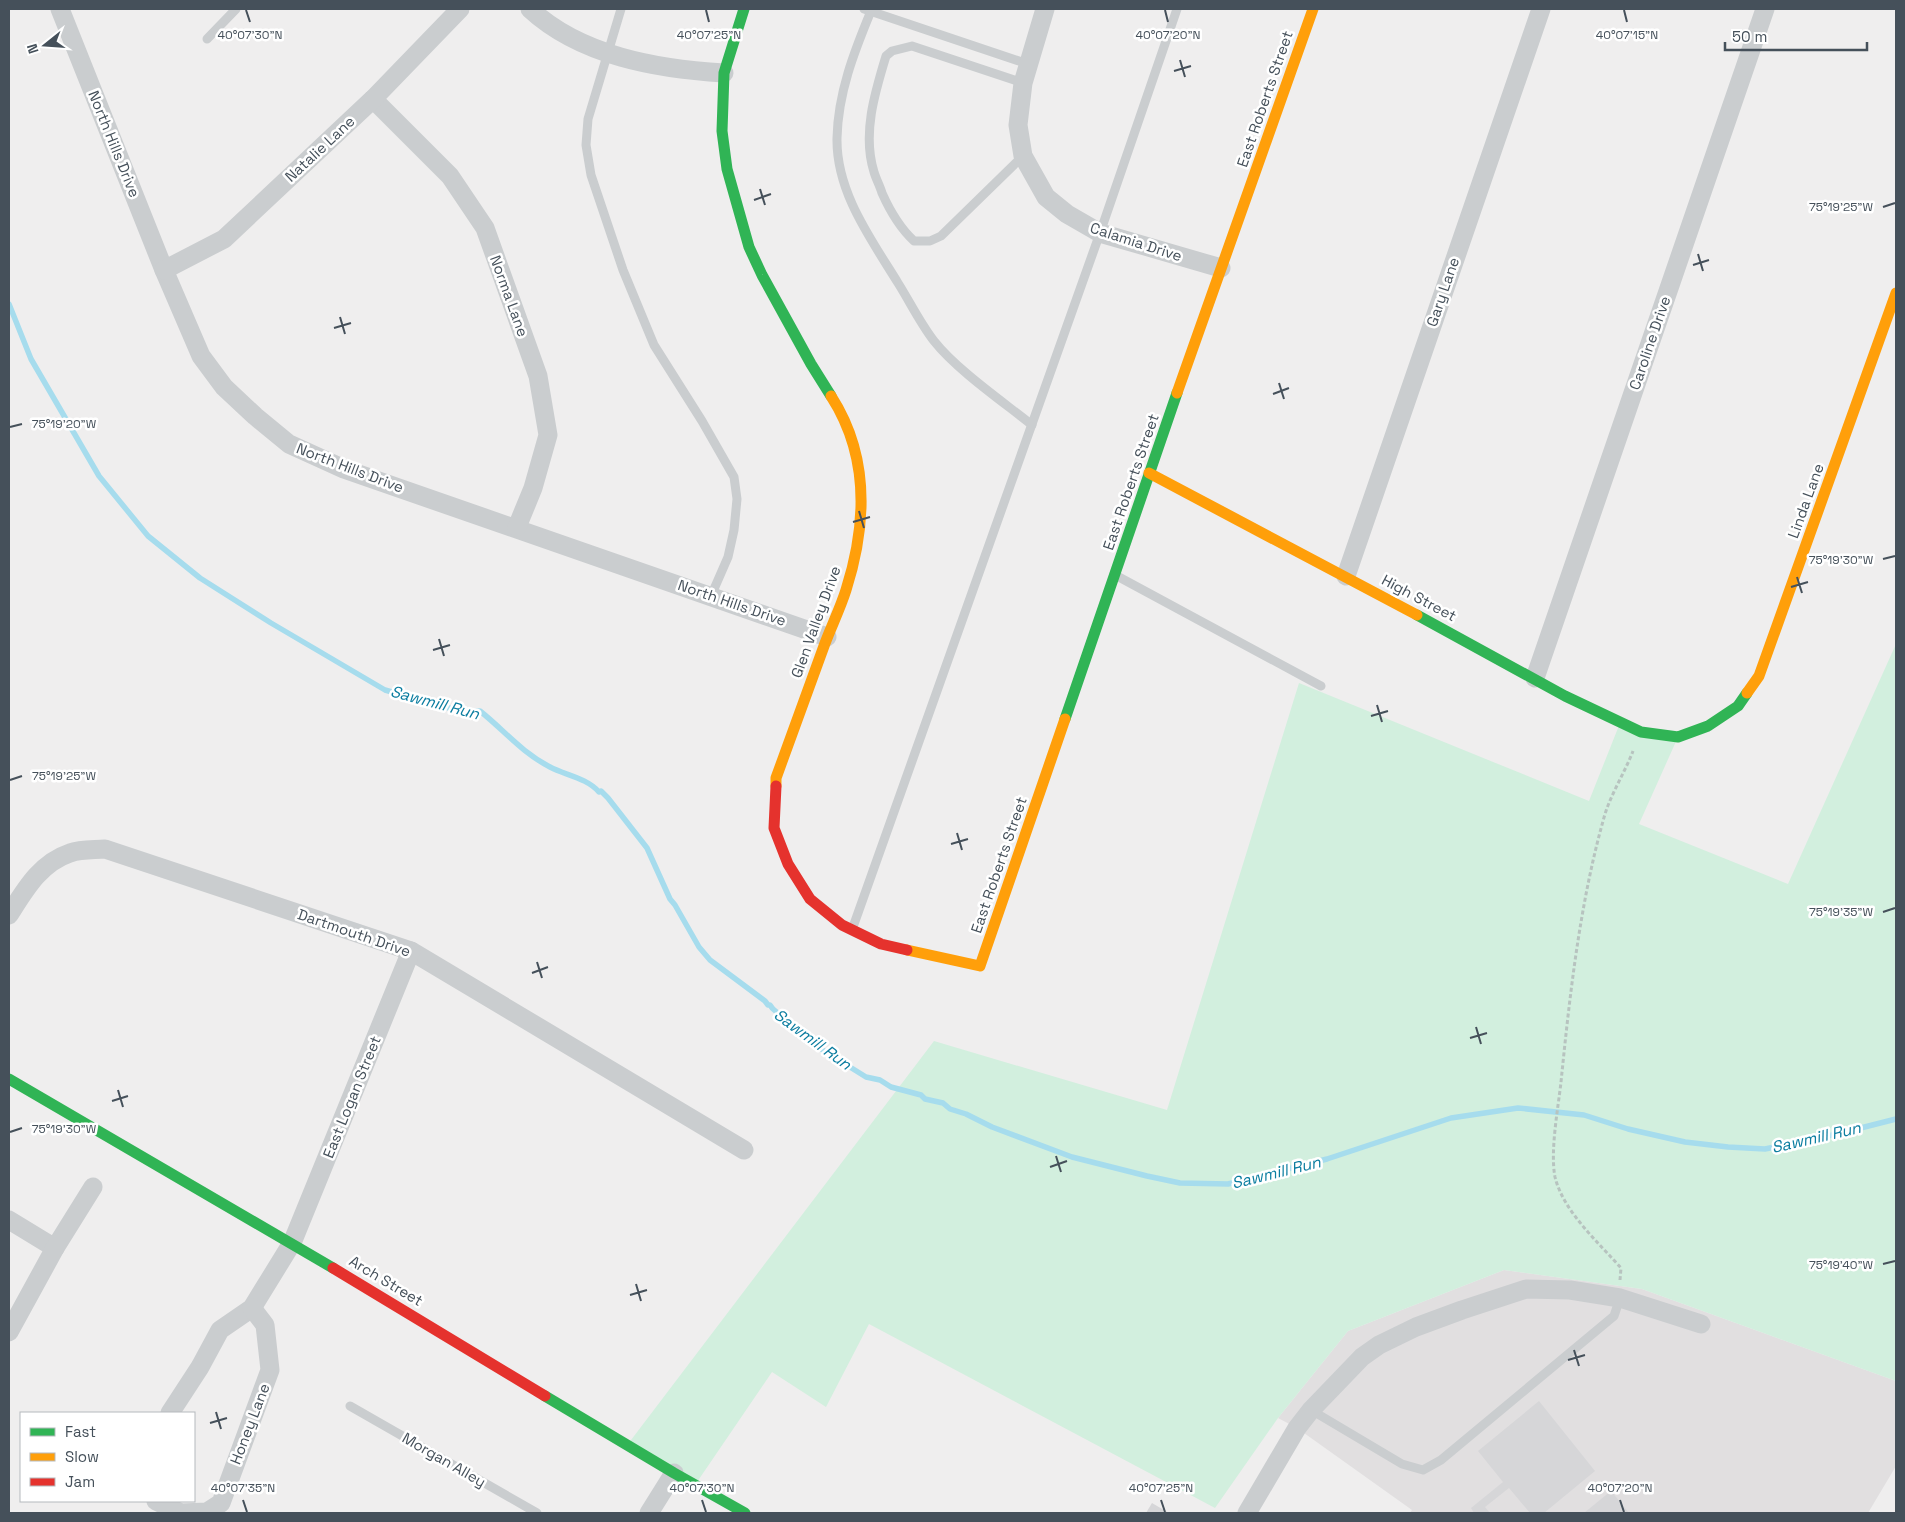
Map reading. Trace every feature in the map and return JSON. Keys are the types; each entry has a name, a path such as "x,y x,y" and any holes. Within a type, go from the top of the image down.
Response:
{"street":[{"name":"North Hills Drive","path":"60,9 164,270 201,356 224,387 289,444 344,469 827,637"},
{"name":"Natalie Lane","path":"164,270 224,239 373,99 460,9"},
{"path":"530,9 539,17 577,40 627,59 679,70 724,73"},
{"name":"Glen Valley Drive","path":"744,9 724,73 721,114 724,150 738,212 750,247 767,283 838,408 856,450 862,494 858,543 846,590 776,778 774,828 788,864 810,899 842,925 881,944 980,966"},
{"name":"Calamia Drive","path":"1045,9 1023,83 1018,125 1023,156 1046,197 1066,214 1100,233 1221,268"},
{"name":"East Roberts Street","path":"980,966 1149,473 1313,9"},
{"name":"Gary Lane","path":"1346,576 1541,9"},
{"name":"Caroline Drive","path":"1535,678 1765,9"},
{"name":"Norma Lane","path":"373,99 450,176 485,228 538,376 548,435 533,488 517,528"},
{"name":"Linda Lane","path":"1678,737 1708,726 1738,706 1759,676 1896,294"},
{"name":"High Street","path":"1149,473 1346,576 1565,696 1641,732 1678,737"},
{"name":"Dartmouth Drive","path":"9,915 31,881 56,858 72,852 105,849 411,951 744,1150"},
{"name":"East Logan Street","path":"292,1243 411,951"},
{"name":"Arch Street","path":"9,1079 292,1243 745,1513"},
{"path":"9,1332 55,1248 93,1187"},
{"path":"9,1220 55,1248"},
{"path":"171,1412 200,1367 220,1330 252,1308 292,1243"},
{"path":"1247,1513 1297,1428 1311,1410 1362,1358 1379,1346 1416,1327 1526,1289 1570,1290 1620,1298 1700,1324"},
{"name":"Honey Lane","path":"158,1502 181,1513 207,1512 221,1503 270,1370 265,1325 252,1308"},
{"path":"649,1513 674,1472"}],"lane":[{"path":"207,39 236,9"},
{"path":"621,9 588,119 586,145 591,175 623,270 654,345 702,421 734,477 737,499 734,530 728,557 711,596"},
{"path":"852,930 1100,233 1177,9"},
{"path":"1028,64 867,10 845,83 839,111 837,140 842,173 850,200 865,229 934,341 956,364 1032,425"},
{"path":"1023,83 912,46 892,51 886,56 871,114 870,149 874,171 887,205 903,231 914,241 930,241 941,236 1023,156"},
{"path":"1114,575 1321,686"},
{"path":"1311,1410 1402,1464 1423,1470 1442,1460 1614,1316 1620,1298"},
{"name":"Morgan Alley","path":"350,1406 537,1513"}],"path":[{"path":"1620,1298 1621,1268 1566,1204 1555,1176 1554,1150 1567,1023 1582,921 1594,861 1606,811 1641,732"}],"shaded area":[{"path":"1504,1270 1642,1289 1896,1381 1896,1466 1868,1513 1410,1513 1412,1510 1297,1428 1278,1418 1348,1331"}],"green space":[{"path":"1896,644 1896,1381 1642,1289 1504,1270 1348,1331 1278,1418 1215,1508 869,1324 826,1407 772,1372 695,1485 628,1444 934,1041 1167,1110 1299,683 1589,801 1620,723 1678,737 1639,824 1788,884"}],"building":[{"path":"1539,1401 1595,1471 1544,1513 1530,1513 1509,1488 1485,1507 1490,1513 1474,1513 1471,1508 1503,1482 1478,1451"},
{"path":"1611,1491 1629,1513 1584,1513"},
{"path":"1152,1503 1169,1513 1146,1513"}],"waterway":[{"name":"Sawmill Run","path":"9,304 31,359 99,476 148,536 200,578 271,623 385,690 463,712 480,711 521,748 540,761 556,770 588,783 599,792 601,791 647,848 670,899 699,947 710,960 770,1005 821,1049 866,1077 880,1080 891,1087 921,1095 925,1099 943,1103 950,1109 966,1114 992,1127 1072,1157 1180,1183 1228,1184 1327,1159 1451,1118 1518,1108 1584,1115 1628,1129 1685,1142 1765,1149 1896,1119"}],"traffic: fast":[{"path":"744,9 724,73 722,131 727,169 749,247 762,275 811,364 831,396"},
{"path":"1065,719 1177,393"},
{"path":"1417,615 1565,696 1641,732 1678,737 1708,726 1738,706 1747,693"},
{"path":"9,1079 333,1268"},
{"path":"545,1396 745,1513"}],"traffic: slow":[{"path":"1177,393 1313,9"},
{"path":"1747,693 1759,676 1896,293"},
{"path":"776,786 776,778 846,590 858,540 861,515 861,490 858,466 852,442 831,396"},
{"path":"1149,473 1417,615"},
{"path":"907,950 980,966 1065,719"}],"traffic: jam":[{"path":"776,786 774,828 788,864 810,899 842,925 881,944 907,950"},
{"path":"333,1268 545,1396"}]}
